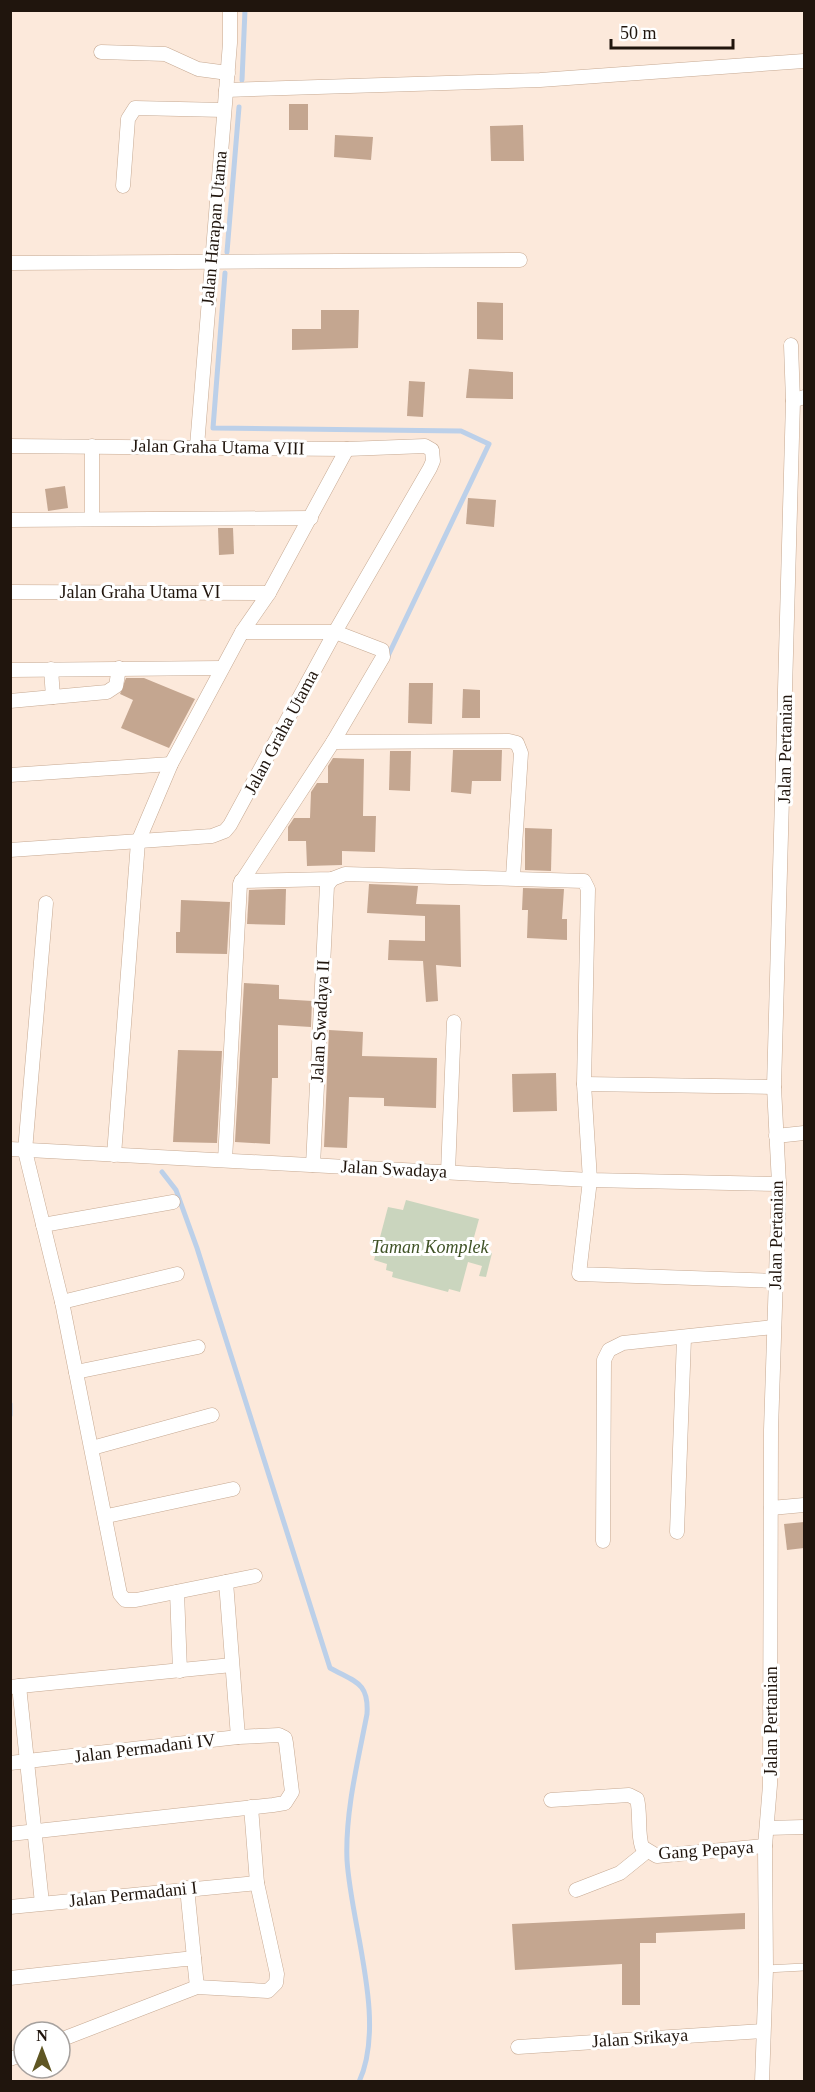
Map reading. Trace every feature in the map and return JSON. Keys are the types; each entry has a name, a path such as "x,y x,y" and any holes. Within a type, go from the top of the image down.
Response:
{"street":[{"name":"Jalan Harapan Utama","path":"197,446 210,263 228,73 230,10"},
{"path":"101,52 165,54 198,69 228,73"},
{"path":"226,90 540,80 804,61"},
{"path":"123,186 128,119 135,108 224,110"},
{"path":"10,263 520,260"},
{"name":"Jalan Pertanian","path":"762,2082 766,1969 765,1846 770,1785 771,1508 779,1184 774,1088 798,487 799,399 791,345"},
{"name":"Jalan Graha Utama VIII","path":"10,446 347,449 425,446"},
{"path":"92,446 92,519"},
{"name":"Jalan Graha Utama","path":"10,850 212,836 225,831 231,825 335,632 430,468 434,455 432,450 425,446"},
{"path":"114,1155 138,842 171,764 222,668 311,518 347,449"},
{"path":"10,520 311,518"},
{"name":"Jalan Graha Utama VI","path":"10,592 268,593"},
{"path":"225,1160 241,881 333,742 381,663 376,648 335,632 242,632"},
{"path":"10,701 107,692 116,686 119,668"},
{"path":"10,670 222,668"},
{"path":"51,669 53,697"},
{"path":"333,742 517,743 521,753 513,877"},
{"path":"10,775 171,764"},
{"path":"241,881 332,879 345,874 577,879 587,884 584,1084 590,1179 579,1274 775,1281"},
{"name":"Jalan Swadaya II","path":"313,1165 327,886 332,879"},
{"path":"46,903 25,1151 62,1302 107,1516 120,1594 125,1599 136,1600 255,1576"},
{"path":"448,1172 454,1022"},
{"path":"584,1084 774,1088"},
{"path":"776,1136 804,1133"},
{"name":"Jalan Swadaya","path":"10,1149 590,1179 779,1184"},
{"path":"43,1225 173,1202"},
{"path":"62,1302 177,1274"},
{"path":"603,1541 605,1356 609,1350 623,1343 774,1327"},
{"path":"678,1532 684,1338"},
{"path":"76,1372 198,1347"},
{"path":"92,1448 212,1415"},
{"path":"107,1516 233,1489"},
{"path":"771,1508 804,1505"},
{"path":"226,1582 238,1737"},
{"path":"177,1592 180,1671"},
{"path":"42,1904 27,1761 15,1687 232,1665"},
{"name":"Jalan Permadani IV","path":"10,1763 238,1737 279,1735 285,1738 292,1797 285,1803 251,1807"},
{"name":"Gang Pepaya","path":"551,1800 629,1795 637,1799 639,1838 646,1852 657,1856 765,1846"},
{"path":"10,1834 251,1807 257,1883 277,1974 276,1983 268,1991 197,1987 72,2035"},
{"path":"767,1828 804,1827"},
{"path":"576,1890 620,1874 646,1852"},
{"name":"Jalan Permadani I","path":"10,1907 257,1883"},
{"path":"187,1888 197,1987"},
{"path":"10,1978 194,1958"},
{"name":"Jalan Srikaya","path":"518,2047 763,2031"}],"lane":[{"path":"766,1969 804,1967"}],"green space":[{"name":"Taman Komplek","path":"406,1200 479,1219 471,1248 492,1253 486,1277 479,1276 482,1266 468,1262 460,1292 449,1289 448,1292 392,1277 393,1272 386,1270 387,1264 374,1260 388,1207 403,1210"}],"building":[{"path":"289,104 308,104 308,130 289,130"},
{"path":"523,125 524,161 491,161 490,126"},
{"path":"335,135 373,137 371,160 334,157"},
{"path":"477,302 503,303 503,340 477,339"},
{"path":"321,310 359,310 358,348 292,350 292,329 321,329"},
{"path":"469,369 513,372 513,399 466,398"},
{"path":"409,381 425,382 423,417 407,416"},
{"path":"65,486 68,508 48,511 45,489"},
{"path":"468,498 496,500 494,527 466,524"},
{"path":"218,528 233,528 234,554 219,555"},
{"path":"126,678 144,678 195,699 169,748 121,728 133,700 120,694"},
{"path":"409,683 433,683 432,724 408,723"},
{"path":"463,689 480,690 480,718 462,718"},
{"path":"453,750 502,750 501,781 472,781 471,794 451,792"},
{"path":"390,751 411,751 410,791 389,790"},
{"path":"333,758 364,759 363,816 376,816 375,852 342,851 342,865 307,866 306,841 288,841 288,827 294,818 310,818 311,792 317,783 328,783 328,766"},
{"path":"525,828 552,829 551,871 525,870"},
{"path":"369,884 418,886 416,904 460,905 461,967 436,965 438,1001 426,1002 423,961 388,960 389,940 425,941 425,916 367,913"},
{"path":"523,888 564,889 562,919 567,919 567,940 527,938 528,910 522,910"},
{"path":"286,889 285,925 247,924 249,890"},
{"path":"181,900 230,902 227,954 176,953 176,932 180,932"},
{"path":"244,983 279,985 279,999 312,1001 311,1027 278,1025 278,1078 272,1078 270,1144 235,1142"},
{"path":"329,1030 363,1032 362,1056 437,1058 436,1108 384,1106 384,1098 349,1097 347,1148 324,1147"},
{"path":"178,1050 222,1051 217,1143 173,1142"},
{"path":"556,1073 557,1111 513,1112 512,1074"},
{"path":"804,1522 804,1548 787,1550 784,1524"},
{"path":"745,1913 745,1929 656,1933 656,1943 640,1943 640,2005 622,2005 622,1964 515,1970 512,1924"}],"waterway":[{"path":"242,80 245,10"},
{"path":"227,252 239,107"},
{"path":"225,273 213,428 461,431 489,444 387,658"},
{"path":"162,1172 176,1190 197,1248 330,1668 359,1684 366,1695 367,1714 353,1787 347,1842 350,1886 369,2002 370,2031 367,2058 359,2082"},
{"path":"10,1404 10,1415"}]}
